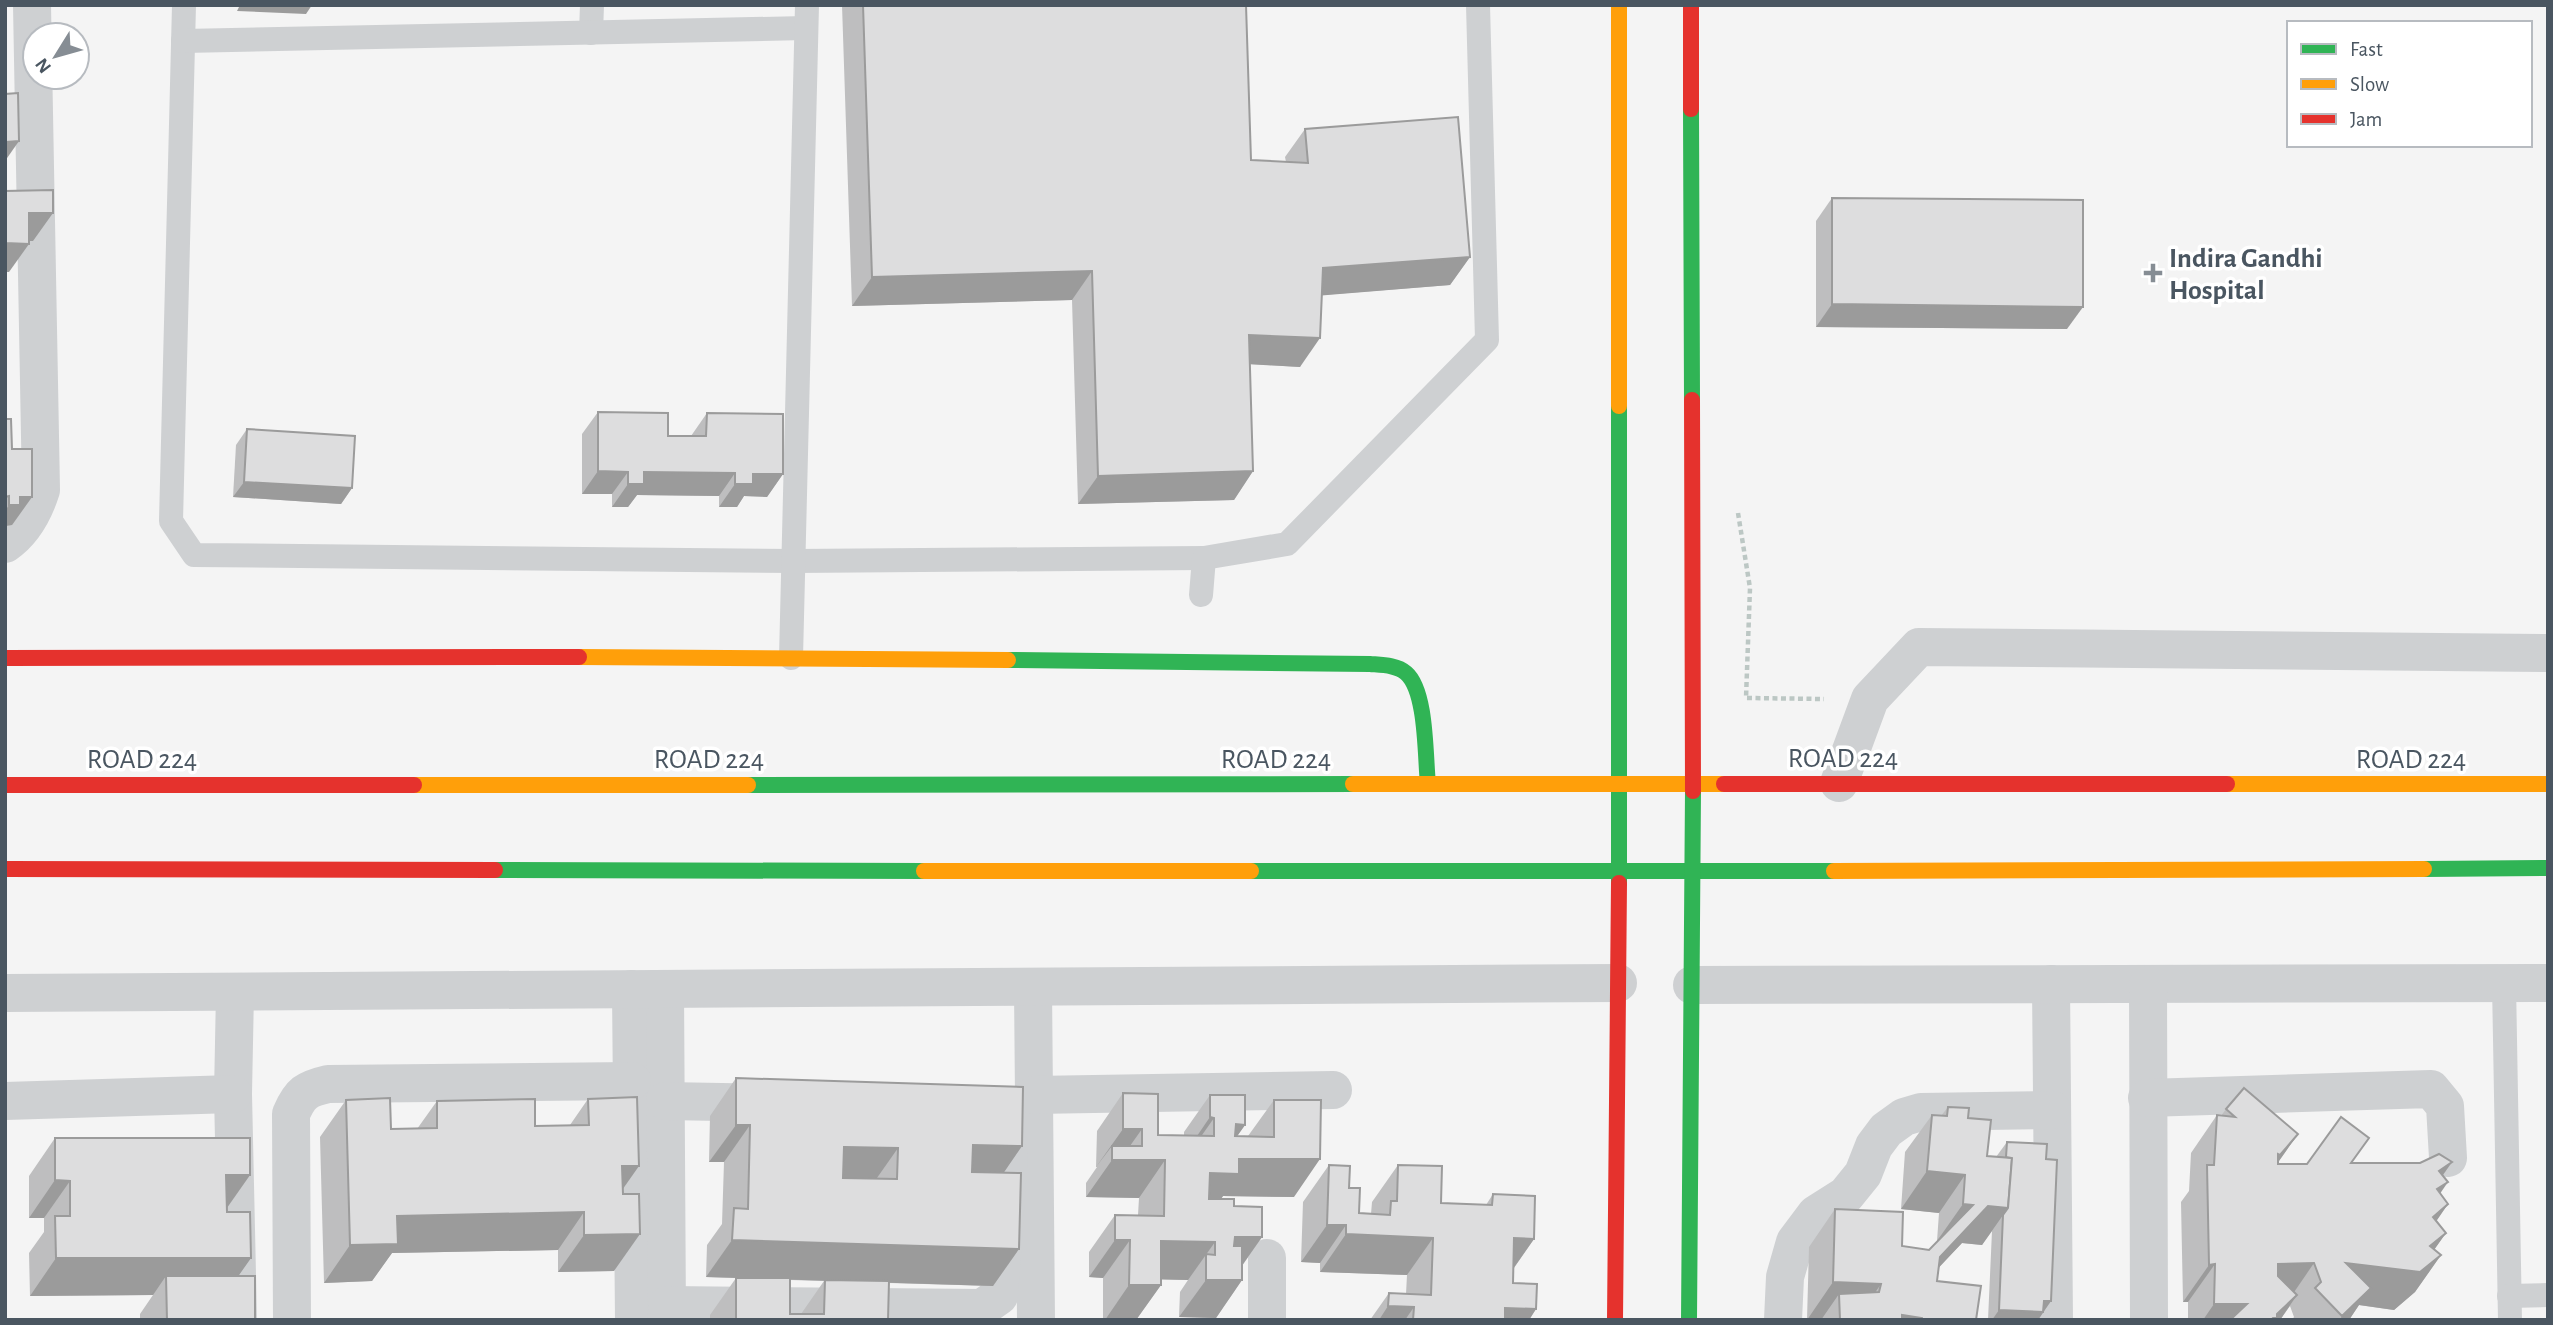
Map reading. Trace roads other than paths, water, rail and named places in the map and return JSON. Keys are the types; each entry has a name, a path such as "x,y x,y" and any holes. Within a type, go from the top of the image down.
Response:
{"main road":[{"path":"1615,1320 1619,872 1619,5"},
{"path":"1689,1320 1693,783 1691,5"},
{"path":"5,658 791,658 1394,666 1410,676 1418,695 1428,784"},
{"name":"ROAD 224","path":"5,785 2548,784"},
{"path":"5,869 1692,872 2548,869"}],"street":[{"path":"5,544 26,525 36,508 41,490 32,5"},
{"path":"1839,783 1870,699 1919,647 2548,653"},
{"path":"5,993 1618,983"},
{"path":"1692,985 2548,983"},
{"path":"2051,984 2054,1320"},
{"path":"2148,985 2149,1320"},
{"path":"1033,987 1036,1320"},
{"path":"648,989 632,1081 656,1315"},
{"path":"648,989 665,1101 656,1315"},
{"path":"235,992 233,1094 239,1320"},
{"path":"292,1320 291,1114 298,1099 310,1088 328,1084 632,1081"},
{"path":"2147,1098 2431,1089 2445,1106 2448,1158"},
{"path":"1034,1095 1334,1090"},
{"path":"5,1101 233,1094"},
{"path":"665,1101 803,1104"},
{"path":"1783,1320 1785,1277 1795,1242 1816,1214 1846,1195 1863,1174 1874,1146 1886,1130 1905,1117 1921,1112 2052,1110"},
{"path":"656,1315 982,1308 999,1296 1009,1154"},
{"path":"1267,1258 1267,1320"}],"lane":[{"path":"184,5 171,520 194,555 794,561 1204,558 1287,544 1487,340 1478,5"},
{"path":"592,5 592,33"},
{"path":"183,41 592,33 807,17 791,658"},
{"path":"1201,595 1204,558"},
{"path":"2504,982 2509,1308 2548,1295"}],"place":[{"name":"Indira Gandhi Hospital","path":"2153,273"}]}
